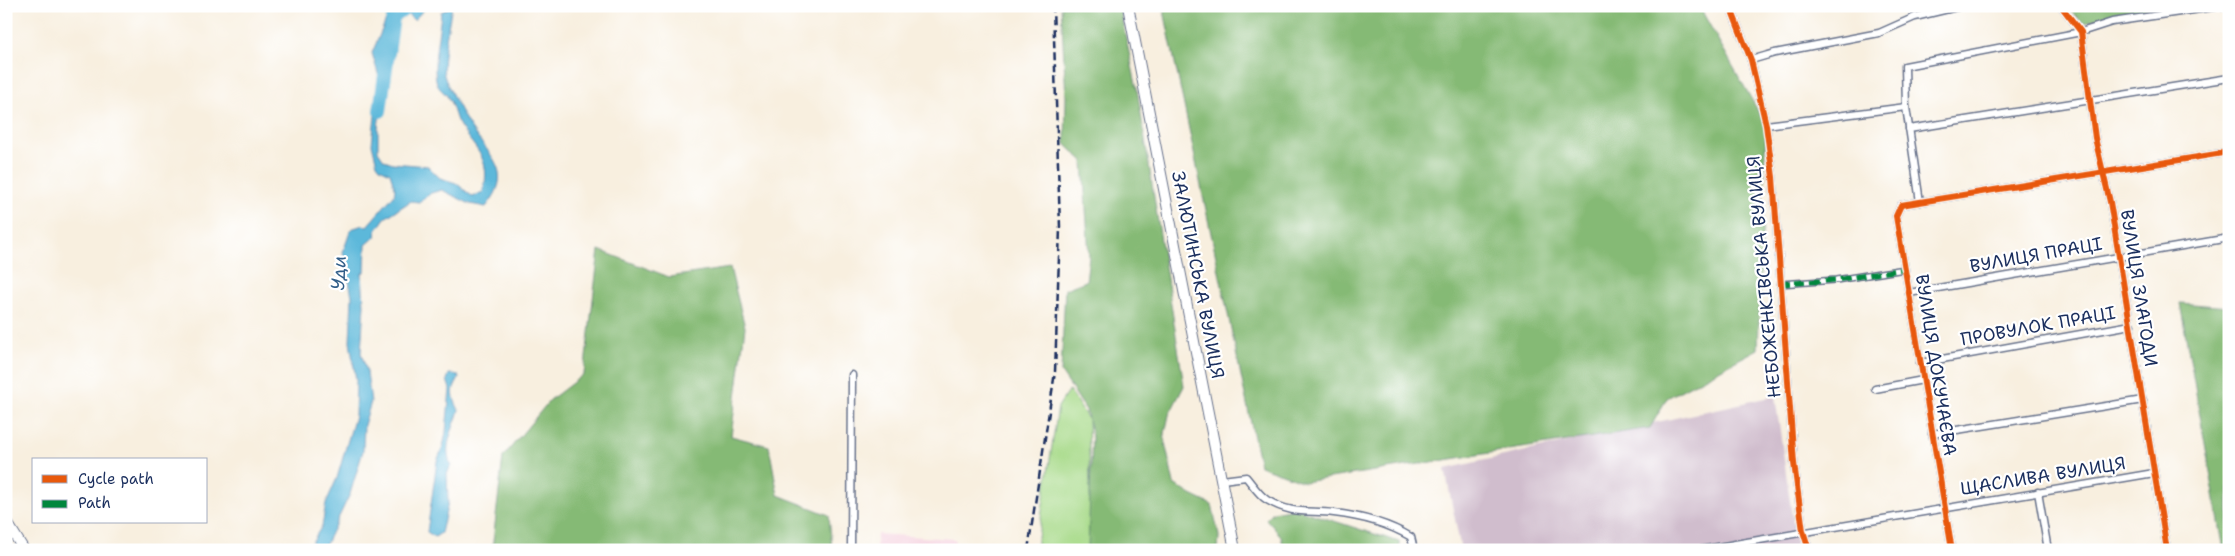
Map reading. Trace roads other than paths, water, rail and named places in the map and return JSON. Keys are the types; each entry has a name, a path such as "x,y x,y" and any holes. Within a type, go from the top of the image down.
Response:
{"main road":[{"name":"ЗАЛЮТИНСЬКА ВУЛИЦЯ","path":"1128,6 1235,550"},
{"path":"6,521 24,550"}],"street":[{"name":"НЕБОЖЕНКІВСЬКА ВУЛИЦЯ","path":"1730,6 1751,60 1766,125 1773,177 1794,463 1803,531 1809,550"},
{"path":"1751,60 1775,53 1879,33 1915,18 1961,6"},
{"path":"2061,6 2081,32"},
{"path":"2221,6 2112,22 2081,32 1905,66 1906,107 1920,202 2229,152"},
{"name":"ВУЛИЦЯ ЗЛАГОДИ","path":"2081,32 2095,138 2119,256 2167,550"},
{"path":"1909,129 2229,78"},
{"path":"1766,125 1906,107"},
{"name":"ВУЛИЦЯ ДОКУЧАЄВА","path":"1920,202 1901,205 1896,216 1952,550"},
{"name":"ВУЛИЦЯ ПРАЦІ","path":"1909,294 2229,238"},
{"path":"1780,284 1836,280 1905,269"},
{"name":"ПРОВУЛОК ПРАЦІ","path":"1920,363 2131,325"},
{"path":"851,550 852,375"},
{"path":"1875,389 1923,380"},
{"path":"1932,434 2142,400"},
{"name":"ЩАСЛИВА ВУЛИЦЯ","path":"1700,550 1803,531 2154,473"},
{"path":"1222,480 1246,477 1265,499 1284,507 1306,513 1334,513 1394,528 1411,537 1414,550"},
{"path":"2038,492 2048,550"}],"water":[{"path":"403,6 427,6 414,20 407,14 394,20 389,31 381,61 385,70 378,128 378,151 384,160 393,163 428,166 440,178 456,183 473,197 483,192 485,169 483,161 457,121 447,96 438,86 435,77 435,58 441,12 452,6 444,51 444,75 467,123 496,164 499,183 495,194 486,207 470,204 442,190 431,193 419,202 411,201 385,218 376,231 375,237 366,245 365,272 362,273 364,305 361,353 367,372 371,402 364,425 363,451 350,494 323,550 307,550 322,526 326,503 337,478 355,416 356,380 350,342 352,296 343,252 351,229 363,225 367,226 394,195 395,189 390,173 380,168 377,164 372,144 379,77 372,53 389,13"},
{"path":"449,374 458,375 459,379 454,387 453,394 459,410 448,444 451,465 447,474 448,503 441,533 435,537 427,532 437,461 443,447 446,432 450,389 447,380"}],"waterway":[{"name":"Уди","path":"380,111 393,17 409,6"}],"railway":[{"path":"1028,550 1055,372 1060,228 1053,6"}]}
